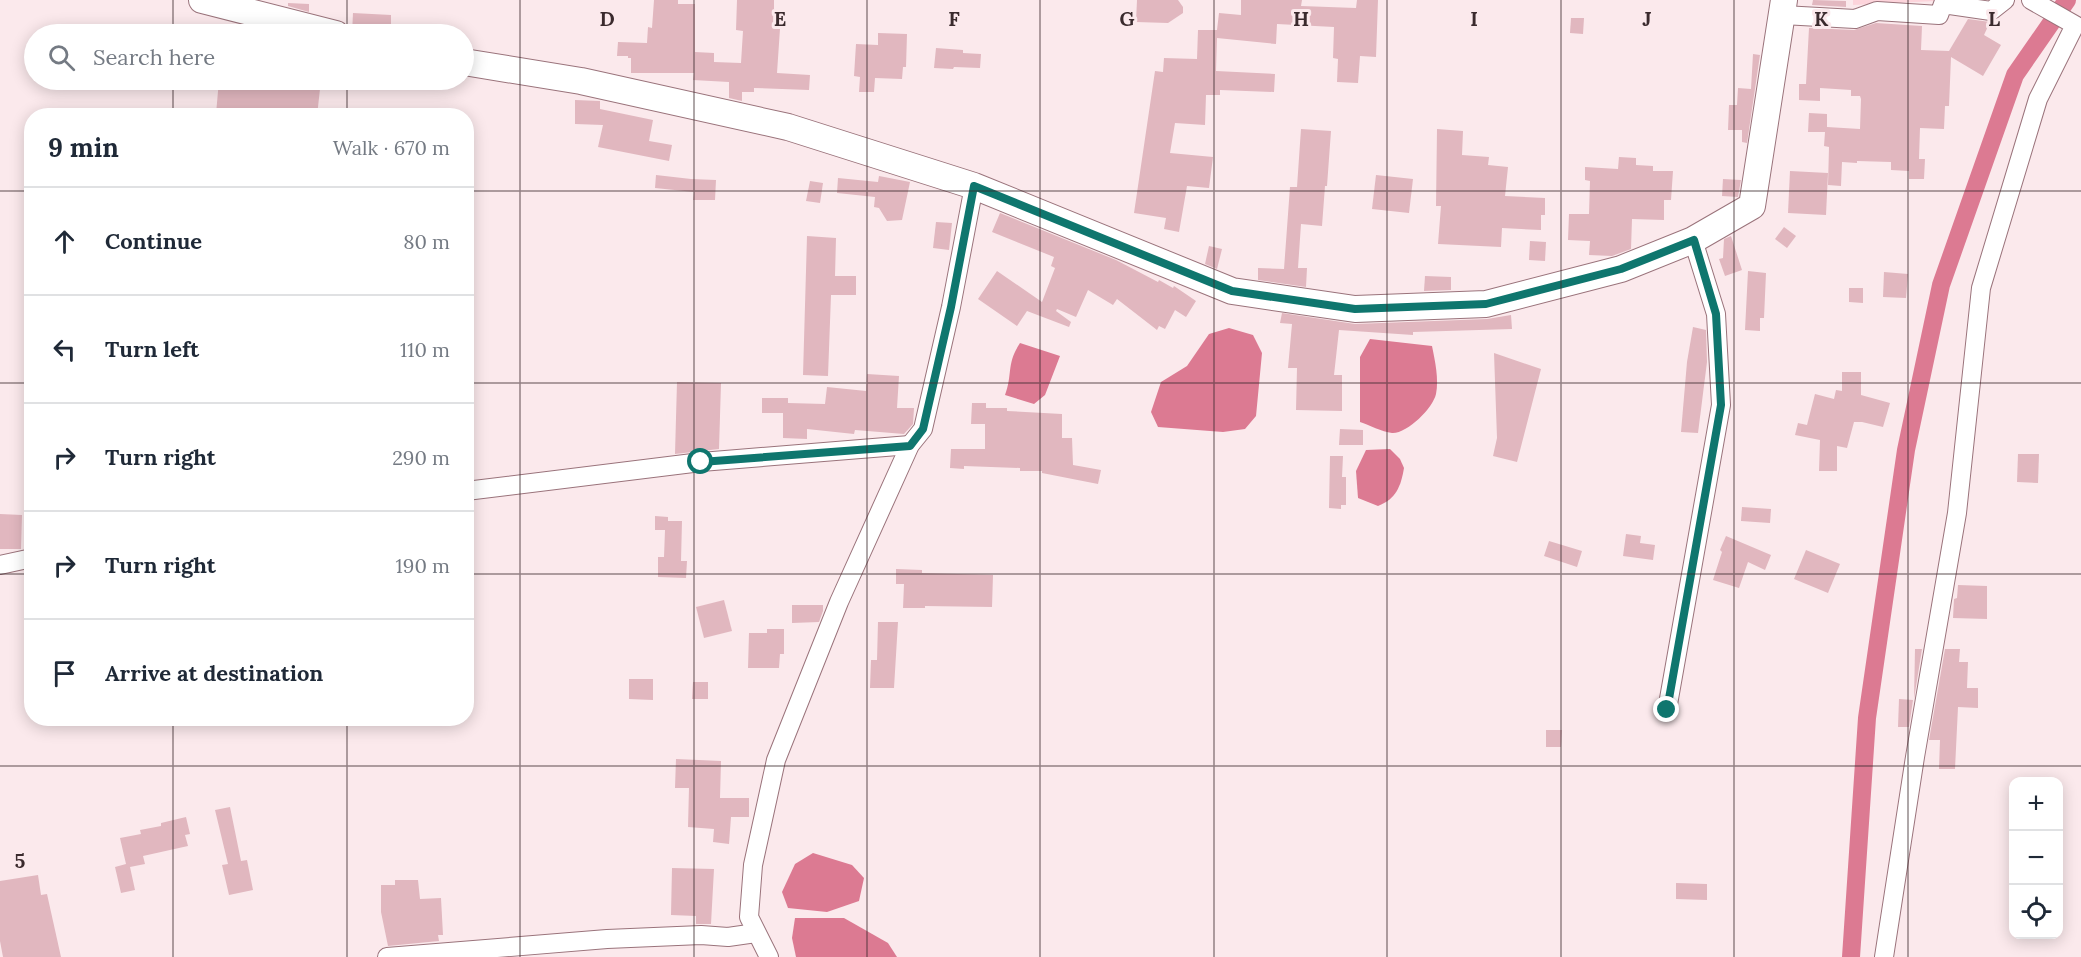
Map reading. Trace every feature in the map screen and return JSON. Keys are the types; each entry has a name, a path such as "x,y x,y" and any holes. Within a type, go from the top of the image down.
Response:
{"street":[{"path":"202,0 297,24"},
{"path":"474,64 581,81 788,127 974,186 1232,291 1355,309 1486,304 1621,269 1694,240 1752,206 1783,7 1855,19 1877,11 1939,15 1943,4 1985,12 2005,0"},
{"path":"1884,957 1915,757 1957,513 1981,288 2038,99 2075,25 2031,0"},
{"path":"769,957 749,916 753,865 776,760 839,602 910,446 923,429 951,307 974,186"},
{"path":"1667,710 1721,405 1716,314 1694,240"},
{"path":"474,490 701,462 910,446"},
{"path":"0,565 24,560"},
{"path":"387,957 573,941 701,935 728,937 756,933"}],"shaded area":[{"path":"1853,0 1956,0 1853,5"},
{"path":"1229,328 1253,335 1262,353 1256,416 1245,429 1223,432 1158,427 1151,412 1161,382 1187,366 1209,334"},
{"path":"1370,339 1432,346 1437,382 1434,400 1412,425 1398,432 1384,431 1360,422 1360,357"},
{"path":"1020,343 1060,356 1045,395 1034,404 1005,395 1011,363"},
{"path":"1390,449 1400,459 1404,468 1397,491 1389,500 1378,506 1358,498 1356,471 1366,450"},
{"path":"813,853 852,865 864,878 859,901 827,912 788,908 782,892 795,864"},
{"path":"795,918 844,918 888,943 897,957 796,957 792,938"}],"building":[{"path":"654,0 678,0 678,4 695,4 695,52 714,53 714,62 741,63 743,31 736,30 737,0 774,0 774,9 781,14 777,73 810,75 809,90 754,88 754,92 742,92 742,101 729,98 729,82 693,80 694,73 631,73 631,58 617,56 618,42 647,43 648,27 652,28"},
{"path":"1137,0 1178,0 1183,7 1183,13 1168,23 1136,22"},
{"path":"1241,0 1302,0 1301,6 1356,8 1357,0 1378,0 1376,57 1360,56 1358,83 1337,82 1338,59 1333,58 1334,27 1277,24 1276,44 1217,38 1216,71 1275,74 1274,92 1220,90 1220,95 1206,95 1205,125 1175,123 1170,153 1213,157 1209,188 1187,186 1179,232 1164,229 1166,218 1134,213 1155,71 1163,72 1164,58 1197,59 1198,30 1217,30 1219,13 1241,15"},
{"path":"1813,0 1846,1 1846,7 1812,5"},
{"path":"288,3 309,4 309,12 288,6"},
{"path":"353,13 391,15 391,24 352,24"},
{"path":"1571,18 1584,18 1583,34 1570,33"},
{"path":"1968,19 1990,22 1984,35 2001,45 1983,76 1951,57 1949,106 1945,106 1944,129 1920,128 1919,159 1925,159 1924,179 1909,179 1909,171 1891,170 1891,162 1857,161 1857,163 1842,162 1841,186 1828,185 1829,147 1824,146 1825,132 1808,132 1809,113 1827,114 1827,127 1860,129 1861,99 1860,96 1851,96 1851,90 1820,88 1820,101 1799,100 1799,84 1806,84 1809,28 1854,30 1876,23 1922,26 1921,50 1949,51"},
{"path":"878,33 907,34 906,67 903,67 902,79 875,78 874,92 859,92 860,77 854,76 856,44 878,45"},
{"path":"936,48 981,54 980,68 934,68"},
{"path":"1753,54 1760,55 1747,143 1742,142 1742,130 1728,130 1729,105 1737,105 1738,88 1751,89"},
{"path":"218,90 320,90 318,108 217,108"},
{"path":"575,100 600,101 600,109 653,120 649,141 672,145 669,161 598,147 603,125 575,124"},
{"path":"1301,129 1331,131 1322,226 1301,224 1298,268 1307,268 1306,287 1258,280 1258,268 1284,269 1290,187 1297,187"},
{"path":"1437,129 1463,131 1462,155 1489,157 1488,165 1508,167 1505,196 1545,198 1545,215 1541,215 1541,230 1502,228 1501,247 1438,244 1441,206 1436,206"},
{"path":"1619,157 1636,158 1636,165 1653,166 1653,171 1673,171 1671,200 1664,200 1664,220 1632,219 1631,249 1612,256 1589,255 1590,241 1568,240 1569,214 1589,214 1590,181 1585,180 1585,167 1618,169"},
{"path":"1790,171 1828,173 1826,215 1788,213"},
{"path":"656,175 716,180 715,200 693,200 694,192 655,188"},
{"path":"1376,175 1413,179 1409,213 1372,209"},
{"path":"879,176 910,182 902,220 887,221 879,208 874,207 875,197 837,193 838,178 878,182"},
{"path":"1723,179 1741,180 1738,197 1722,196"},
{"path":"810,181 823,183 820,203 806,201"},
{"path":"1000,213 1116,260 1158,282 1159,280 1173,288 1174,286 1196,301 1186,317 1175,310 1165,329 1159,326 1157,330 1117,299 1113,305 1088,290 1076,317 1057,309 1056,311 1071,322 1069,327 1027,311 1017,326 978,299 997,271 1042,302 1055,268 1051,266 1054,257 992,232"},
{"path":"936,222 952,223 949,250 933,248"},
{"path":"1784,227 1796,236 1787,248 1775,239"},
{"path":"807,236 836,238 835,276 856,276 856,295 831,295 828,376 803,375"},
{"path":"1731,236 1742,270 1725,276 1719,259 1723,258 1724,239"},
{"path":"1530,241 1546,242 1545,261 1529,260"},
{"path":"1209,246 1222,249 1217,269 1205,264"},
{"path":"1748,271 1766,273 1764,318 1760,318 1760,331 1745,330"},
{"path":"1884,272 1908,274 1906,298 1883,297"},
{"path":"1425,276 1451,277 1451,290 1424,291"},
{"path":"1849,288 1863,288 1863,303 1849,302"},
{"path":"1282,313 1355,324 1487,319 1511,315 1512,329 1413,332 1413,335 1339,330 1334,375 1342,375 1342,411 1296,410 1297,368 1288,368 1292,324 1280,323"},
{"path":"1693,327 1706,330 1707,362 1698,433 1681,432 1687,362"},
{"path":"1494,353 1541,369 1517,462 1493,456 1497,438"},
{"path":"1842,372 1861,372 1861,395 1890,403 1883,427 1854,422 1847,448 1837,446 1837,471 1819,471 1820,440 1795,435 1798,423 1807,425 1815,394 1834,399 1836,390 1842,391"},
{"path":"867,374 899,376 897,408 914,408 913,424 904,434 855,430 854,434 807,429 807,439 783,438 783,413 762,413 762,398 788,398 788,403 825,404 827,387 866,391"},
{"path":"677,382 721,383 719,449 675,454"},
{"path":"972,403 986,403 986,408 1007,408 1007,411 1062,414 1062,438 1072,438 1073,465 1101,470 1098,484 1042,473 1042,471 1020,471 1020,468 964,466 964,469 950,468 951,449 985,449 985,424 971,424"},
{"path":"1340,429 1363,430 1363,445 1339,445"},
{"path":"2018,454 2039,454 2038,483 2017,482"},
{"path":"1330,456 1343,456 1342,477 1346,477 1346,505 1341,505 1341,509 1329,508"},
{"path":"1742,507 1771,509 1770,523 1741,521"},
{"path":"0,514 22,515 21,549 0,549"},
{"path":"655,516 668,517 668,521 682,521 681,561 687,561 686,578 658,577 658,557 664,557 665,530 655,530"},
{"path":"1626,534 1641,536 1640,543 1655,545 1653,560 1623,556"},
{"path":"1726,536 1771,555 1765,570 1748,562 1739,588 1713,580"},
{"path":"1549,541 1582,551 1577,567 1544,556"},
{"path":"1806,550 1840,564 1828,593 1794,579"},
{"path":"896,569 922,570 922,573 993,575 992,607 903,608 904,584 896,584"},
{"path":"1958,585 1987,586 1987,619 1953,618 1954,599 1957,598"},
{"path":"724,600 732,631 704,638 696,607"},
{"path":"792,605 823,605 819,622 792,623"},
{"path":"878,622 898,622 894,688 870,688 871,660 877,660"},
{"path":"767,629 784,629 784,654 780,654 779,668 748,668 749,633 767,633"},
{"path":"1915,649 1922,649 1914,699"},
{"path":"1945,649 1960,649 1959,662 1968,662 1967,688 1978,688 1978,708 1958,707 1955,769 1939,769 1940,740 1929,740"},
{"path":"629,679 653,679 653,700 629,699"},
{"path":"693,682 708,682 708,699 692,699"},
{"path":"1899,699 1913,700 1909,727 1898,727"},
{"path":"1546,730 1562,730 1561,747 1546,747"},
{"path":"676,759 721,761 720,798 749,798 749,817 731,817 729,844 713,842 714,829 688,827 689,788 675,788"},
{"path":"230,807 241,861 247,860 253,890 229,895 222,865 228,864 215,810"},
{"path":"186,817 190,834 185,835 188,846 143,856 145,864 130,867 135,890 121,893 115,867 126,864 120,838 141,834 140,830 161,826 161,823"},
{"path":"672,868 714,869 711,924 696,924 696,916 671,915"},
{"path":"38,875 41,895 47,894 61,957 3,957 0,941 0,881"},
{"path":"395,880 418,880 420,899 441,898 443,935 438,935 439,941 388,946 381,912 381,885 395,885"},
{"path":"1676,883 1707,884 1707,900 1676,899"}],"waterway":[{"path":"1851,957 1867,718 1906,450 1941,285 2015,75 2067,0"}],"route":[{"path":"701,462 910,446 923,429 951,307 974,186 1232,291 1355,309 1486,304 1621,269 1694,240 1716,314 1721,405 1667,710"}]}
